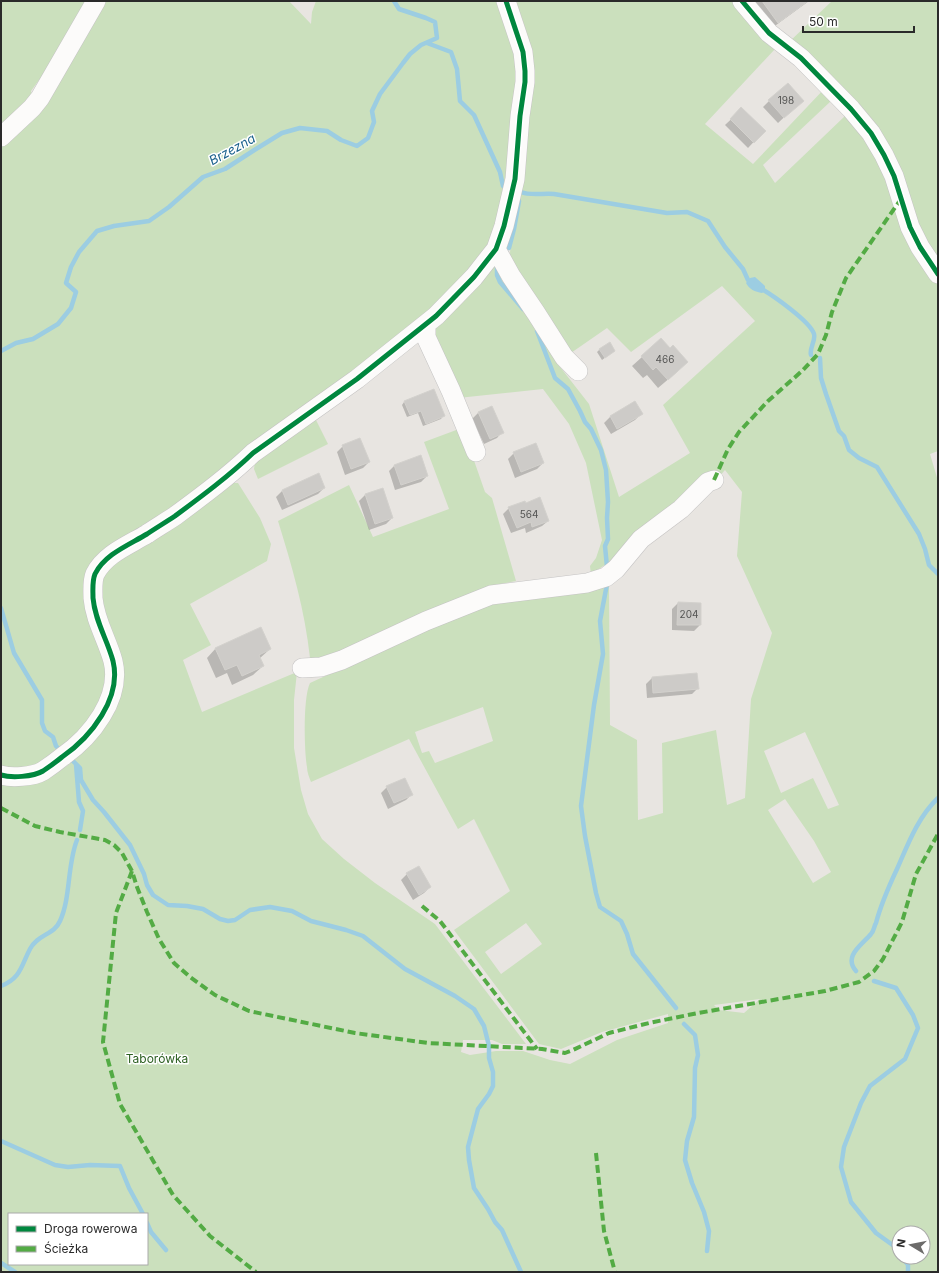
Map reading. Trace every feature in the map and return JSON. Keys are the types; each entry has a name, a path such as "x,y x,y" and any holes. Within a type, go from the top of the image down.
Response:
{"street":[{"path":"1,137 32,108 40,98 96,1"},
{"path":"1,775 22,776 41,772 73,750 106,709 114,686 113,662 94,611 92,585 95,575 102,563 125,546 175,516 253,453 357,379 436,316 474,277 496,249 504,226 515,179 520,116 526,71 522,52 506,1"},
{"path":"742,1 769,33 801,58 851,109 871,133 894,176 910,227 920,247 938,274"},
{"path":"496,249 511,276 536,312 564,358 578,371"},
{"path":"426,324 426,337 451,391 476,452"},
{"path":"302,668 321,667 342,660 426,620 491,595 587,583 606,577 616,569 640,539 681,509 708,482 714,480"}],"green space":[{"path":"1,1 89,1 42,80 39,80 31,91 32,96 1,129"},
{"path":"106,1 289,1 311,24 312,12 316,1 500,1 519,66 509,163 492,246 446,301 158,518 97,557 109,683 84,728 40,765 1,769 1,143 25,126 43,109"},
{"name":"Taborówka","path":"518,1 733,1 775,49 705,124 753,164 826,87 868,137 930,273 938,285 938,451 930,454 938,481 938,1272 1,1272 1,782 67,766 116,710 121,690 100,608 102,574 115,559 230,483 238,483 260,518 271,544 267,561 190,604 211,645 183,660 202,712 297,672 294,700 294,748 301,790 308,814 322,839 344,859 375,883 435,924 526,1044 502,1044 492,1040 463,1040 461,1052 470,1055 496,1051 523,1051 550,1060 570,1064 617,1040 668,1023 668,1014 602,1032 561,1049 539,1044 454,930 510,891 474,819 458,829 409,739 311,782 307,771 305,724 306,700 310,683 480,605 609,586 610,725 637,740 638,820 663,813 662,743 716,730 727,805 745,798 751,699 772,633 737,556 742,492 725,470 718,478 617,557 591,574 590,566 596,558 602,540 586,463 569,424 543,389 458,398 428,334 494,265 503,270 557,363 589,404 619,497 690,453 663,405 755,321 722,286 631,352 607,328 568,355 535,302 510,255 511,229 518,176 514,7","holes":["831,101 845,116 775,183 763,165","483,707 493,741 435,763 429,751 422,753 415,732","805,732 839,805 828,809 813,778 781,793 764,751","785,799 814,841 831,872 813,883 768,810","526,923 542,944 501,974 485,952","760,999 744,1013 719,1010 714,1005"]},
{"path":"832,1 938,1 938,263 923,241 889,152 788,43"},
{"path":"314,416 328,444 258,479 254,469 255,462"},
{"path":"459,429 463,429 485,492 492,498 516,581 500,584 469,594 317,661 310,658 305,623 278,521 349,485 373,537 449,509 424,442"}],"water":[{"path":"755,277 765,286 765,291 762,293 752,290 746,283 750,278"}],"building":[{"path":"762,1 808,1 778,23"},
{"path":"788,83 804,101 784,118 768,100"},
{"path":"741,107 766,131 754,143 730,119"},
{"path":"661,338 670,348 673,345 688,362 668,380 656,367 653,370 641,356"},
{"path":"610,342 615,351 605,358 599,349"},
{"path":"434,389 445,416 426,424 421,411 410,415 404,401"},
{"path":"635,401 643,414 617,429 610,416"},
{"path":"492,406 504,433 490,439 478,412"},
{"path":"360,438 370,462 351,469 342,445"},
{"path":"536,443 544,463 521,472 513,452"},
{"path":"421,455 428,476 401,485 394,465"},
{"path":"319,473 325,488 288,505 282,490"},
{"path":"383,488 393,518 375,524 365,494"},
{"path":"540,497 549,521 532,527 531,522 517,528 508,507 525,501 526,503"},
{"path":"678,602 701,603 701,625 677,625"},
{"path":"261,627 271,649 259,655 264,666 242,676 237,665 225,670 215,648"},
{"path":"697,673 699,689 653,693 652,677"},
{"path":"405,778 413,795 394,803 386,786"},
{"path":"419,866 431,887 419,895 406,873"}],"waterway":[{"name":"Brzezna","path":"1,351 16,343 33,339 58,324 71,308 76,292 66,283 71,267 79,252 97,231 114,226 149,221 169,207 203,177 225,169 282,133 300,128 327,131 341,140 357,146 368,138 374,122 372,111 380,94 410,54 421,45 437,38 435,22 399,9 394,1"},
{"path":"427,43 451,52 457,69 460,101 474,115 500,172 503,186 507,187"},
{"path":"521,192 532,194 554,194 667,213 687,212 708,221 725,247 743,269 748,280 752,283"},
{"path":"509,248 519,201"},
{"path":"497,266 497,275 500,282 523,309"},
{"path":"760,288 773,296 806,322 814,334 811,355"},
{"path":"537,331 555,378 568,389 601,450 606,470 608,502 608,539 605,546 607,567"},
{"path":"820,358 821,378 826,394 839,431 844,436 849,450 859,458 877,467 919,534 929,565 938,574"},
{"path":"607,584 600,621 603,654 594,705 581,806 585,836 600,907 621,921 633,954 676,1008"},
{"path":"1,608 14,653 42,700 42,723 45,731 53,737 56,746 60,750"},
{"path":"72,760 80,768 81,780 93,800 130,845 144,874 147,885 153,895 168,905 203,909 220,919 228,921 235,920 250,910 270,907 292,911 311,921 363,936 405,969 455,996 474,1009 484,1026 489,1046 489,1058 493,1072 493,1086 478,1109 468,1147 474,1188 495,1222 502,1230 521,1272"},
{"path":"76,764 79,802 83,811 80,830"},
{"path":"856,971 852,960 855,951 873,931 885,895 919,822 938,798"},
{"path":"1,986 8,983 17,975 33,944 54,929 60,921 66,902 72,860 77,840"},
{"path":"874,981 896,988 913,1015 918,1028 905,1059 870,1086 861,1103 844,1147 841,1167 851,1202 876,1233 891,1244"},
{"path":"684,1024 695,1035 698,1055 695,1068 694,1117 687,1141 685,1160 692,1183 704,1212 709,1231 707,1251"},
{"path":"1,1141 55,1165 68,1167 90,1165 120,1166 129,1188 142,1213"},
{"path":"148,1225 151,1232 166,1250"},
{"path":"1,1263 15,1272"},
{"path":"908,1265 908,1272"}],"marked path":[{"path":"714,480 728,449 739,432 768,401 802,371 818,354 826,335 832,312 846,278 901,199"},
{"path":"1,808 35,826 105,840 114,845 122,853 132,871 137,887 159,939 174,963 215,995 249,1011 355,1033 428,1043 542,1049 565,1053 609,1033 649,1023 825,991 859,982 874,971 883,959 902,922 916,874 938,834"},
{"path":"132,871 116,913 103,1042 120,1104 173,1195 210,1236 256,1272"},
{"path":"422,906 440,921 537,1049"},
{"path":"596,1153 604,1231 615,1272"}],"cycle path":[{"path":"1,775 16,777 39,773 73,749 93,728 102,715 113,689 115,675 113,661 94,606 94,577 99,567 111,555 175,516 225,478 253,453 357,379 436,316 474,277 496,249 504,226 515,179 520,116 525,82 523,52 506,1"},
{"path":"742,1 769,33 801,58 851,109 871,133 894,176 910,227 920,247 938,274"}]}
